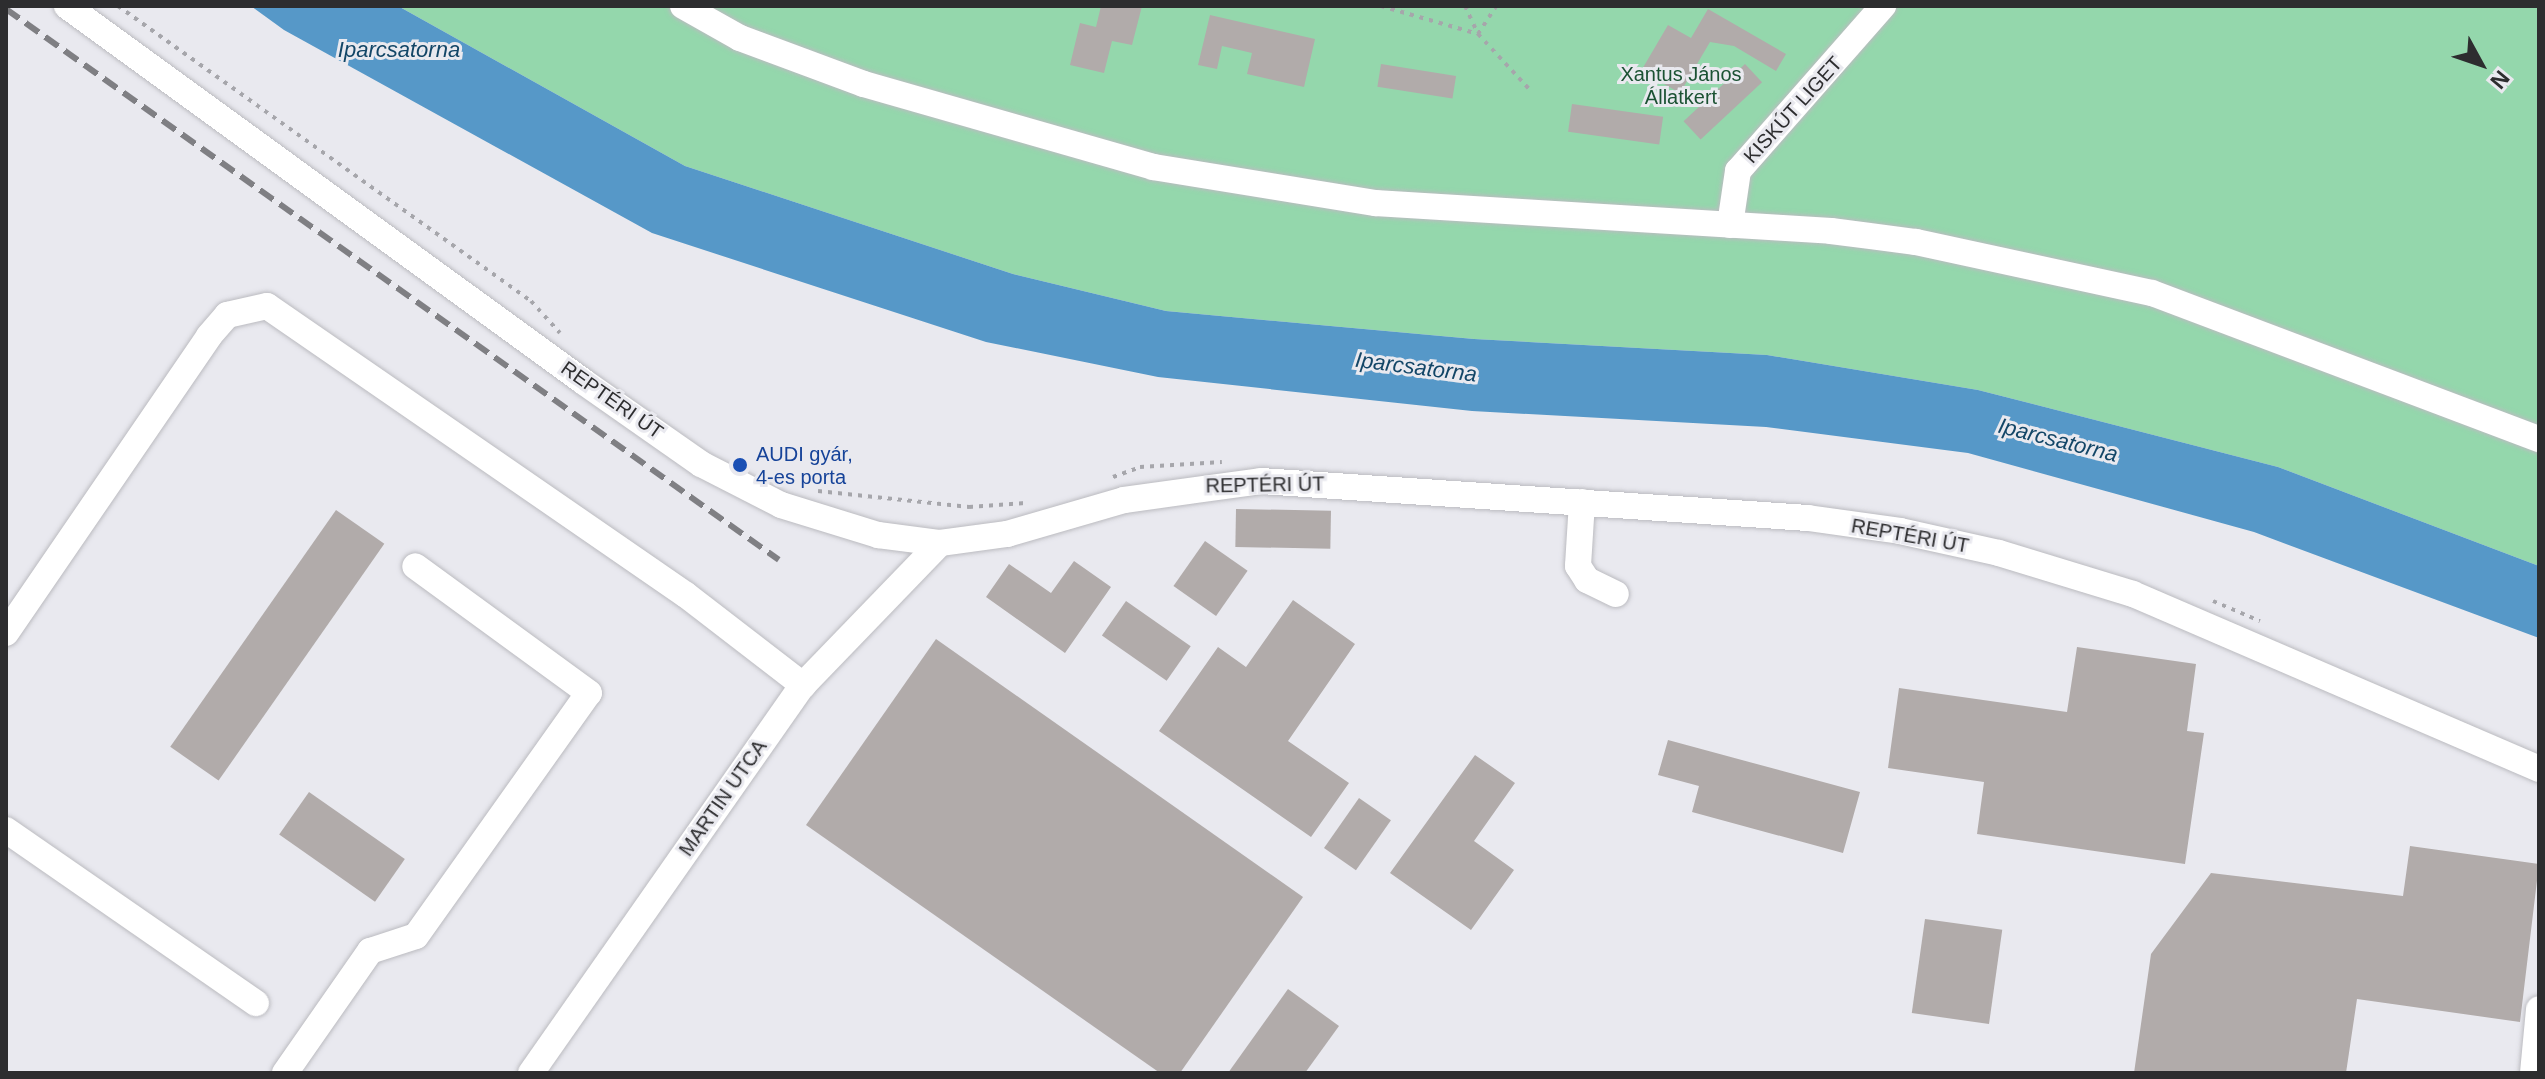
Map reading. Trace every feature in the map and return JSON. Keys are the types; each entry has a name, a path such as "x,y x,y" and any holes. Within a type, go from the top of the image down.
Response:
{"street":[{"name":"REPTÉRI ÚT","path":"67,6 701,464 781,505 878,535 940,543 1007,534 1124,500 1261,481 1808,518 1999,553 2133,594 2226,631 2539,769"},
{"path":"683,6 740,38 864,84 1153,167 1375,203 1730,225 1916,242 2152,293 2539,439"},
{"name":"KISKÚT LIGET","path":"1730,225 1738,171 1883,6"},
{"path":"6,633 209,336 227,315 267,306 673,586 803,685"},
{"path":"1582,502 1578,566 1587,580 1616,594"},
{"name":"MARTIN UTCA","path":"531,1073 803,685 940,543"},
{"path":"285,1073 370,951 416,936 589,693 415,566"},
{"path":"6,830 256,1003"},
{"path":"2533,1073 2538,1021"}],"path":[{"path":"118,6 531,301 564,336"},
{"path":"1381,6 1478,34"},
{"path":"1465,6 1478,34 1531,91"},
{"path":"1478,34 1496,6"},
{"path":"1099,482 1140,467 1226,462"},
{"path":"811,490 969,507 1029,502"},
{"path":"2201,596 2269,625"}],"green space":[{"name":"Xantus János Állatkert","path":"398,6 2539,6 2539,566 2278,467 1978,390 1767,355 1474,339 1166,311 1013,274 685,166"}],"water":[{"name":"Iparcsatorna","path":"251,6 398,6 685,166 1013,274 1166,311 1474,339 1767,355 1978,390 2278,467 2539,566 2539,638 2254,532 1968,453 1766,427 1472,411 1158,377 986,342 652,233 284,30"}],"building":[{"path":"1101,6 1142,6 1132,45 1112,41 1104,73 1070,65 1080,23 1096,27"},
{"path":"1708,9 1786,54 1776,71 1734,46 1710,42 1680,93 1641,71 1668,25 1691,38"},
{"path":"1210,15 1315,39 1304,87 1247,74 1252,53 1222,46 1217,69 1198,65"},
{"path":"1381,64 1456,76 1452,99 1377,87"},
{"path":"1745,64 1762,82 1701,140 1684,121"},
{"path":"1572,104 1663,117 1659,145 1568,132"},
{"path":"1236,509 1331,511 1330,549 1235,547"},
{"path":"336,510 384,544 219,781 170,747"},
{"path":"1205,541 1248,571 1216,616 1173,586"},
{"path":"1074,561 1111,587 1065,653 986,597 1009,564 1051,593"},
{"path":"1293,600 1355,644 1288,741 1349,783 1311,837 1159,731 1218,647 1246,667"},
{"path":"1126,601 1191,646 1167,681 1102,635"},
{"path":"936,639 1303,897 1180,1073 1160,1073 806,825"},
{"path":"2077,647 2196,664 2187,731 2204,733 2185,864 1977,834 1984,782 1888,768 1899,688 2067,712"},
{"path":"1668,740 1860,792 1843,853 1692,812 1699,786 1658,775"},
{"path":"1475,755 1515,783 1474,841 1514,870 1471,930 1390,873"},
{"path":"309,792 405,859 375,902 279,835"},
{"path":"1359,798 1391,820 1356,870 1324,848"},
{"path":"2410,846 2539,864 2520,1022 2357,999 2346,1073 2134,1073 2151,954 2211,873 2403,896"},
{"path":"1925,919 2002,930 1989,1024 1912,1013"},
{"path":"1288,989 1339,1026 1305,1073 1228,1073"}],"railway":[{"path":"6,9 779,560"}],"place":[{"name":"AUDI gyár, 4-es porta","path":"740,465"}]}
